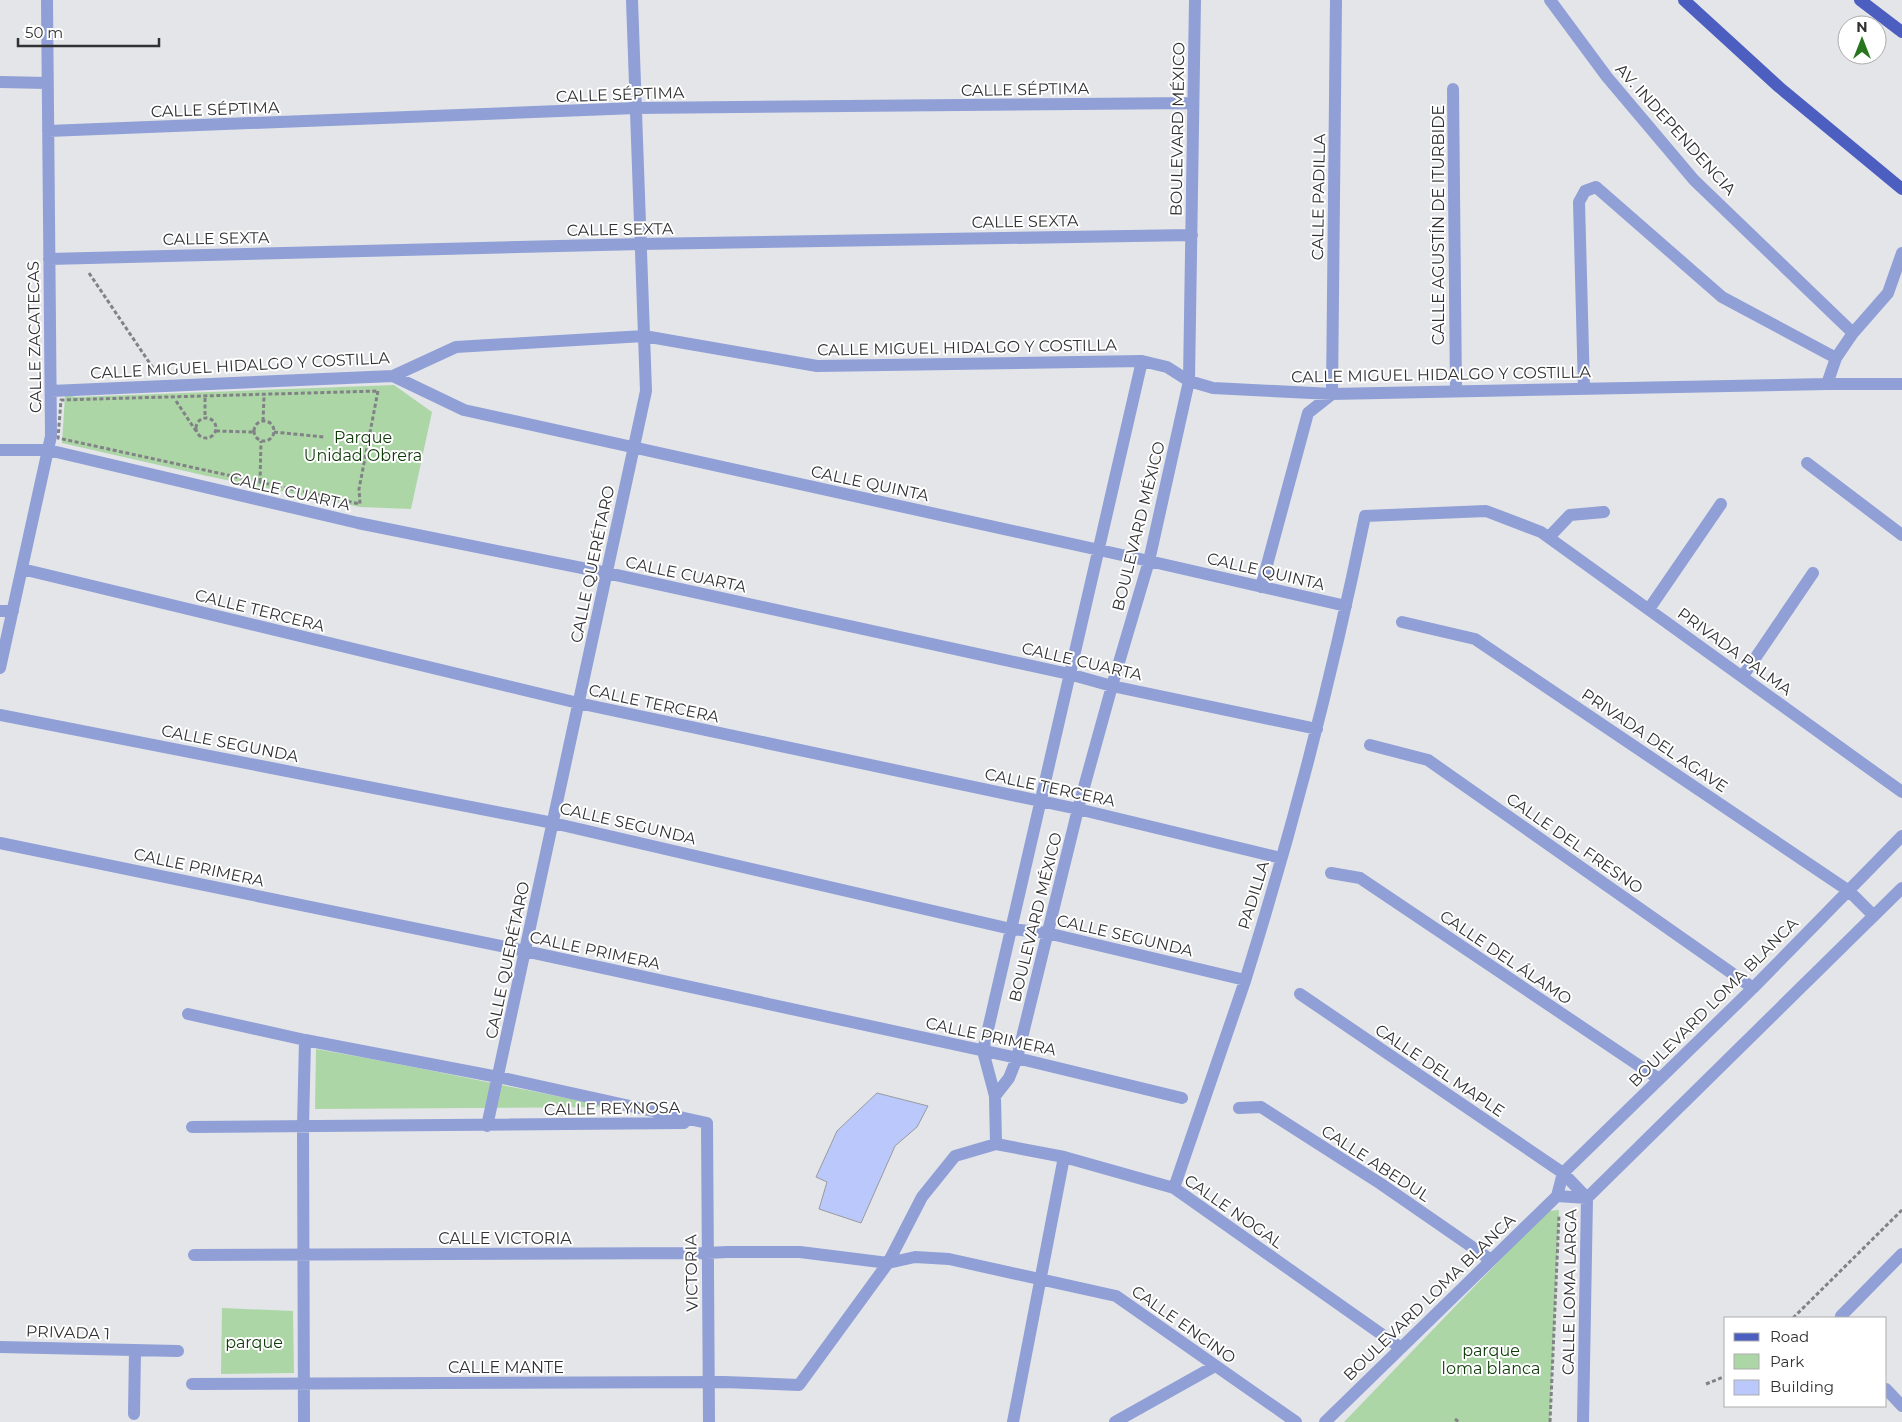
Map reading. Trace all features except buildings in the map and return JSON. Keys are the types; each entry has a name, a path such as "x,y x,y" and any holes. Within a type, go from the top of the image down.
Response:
{"main road":[{"path":"1684,0 1779,87 1900,184"},
{"path":"1860,0 1902,32"}],"street":[{"name":"CALLE ZACATECAS","path":"0,668 6,611 22,569 51,436 47,0"},
{"name":"CALLE QUERÉTARO","path":"487,1126 646,391 632,0"},
{"name":"BOULEVARD MÉXICO","path":"994,1096 1009,1078 1017,1058 1078,809 1148,560 1189,381 1195,0"},
{"name":"CALLE PADILLA","path":"1332,394 1336,0"},
{"name":"AV. INDEPENDENCIA","path":"1550,0 1607,77 1694,180 1853,333"},
{"path":"0,82 48,83"},
{"name":"CALLE AGUSTÍN DE ITURBIDE","path":"1454,89 1456,391"},
{"name":"CALLE SÉPTIMA","path":"48,131 636,108 1193,103"},
{"path":"1584,389 1579,202 1585,191 1596,187 1722,297 1836,358"},
{"name":"CALLE SEXTA","path":"50,259 641,244 1192,234"},
{"path":"1827,384 1836,358 1853,333 1888,292 1902,253"},
{"name":"CALLE MIGUEL HIDALGO Y COSTILLA","path":"51,391 393,376 456,347 644,336 817,366 1142,361 1167,367 1189,381 1213,388 1332,394 1902,384"},
{"name":"BOULEVARD MÉXICO","path":"994,1096 983,1051 1142,361"},
{"name":"CALLE QUINTA","path":"393,376 464,410 1148,560 1346,606"},
{"path":"1262,587 1308,413 1332,394"},
{"name":"CALLE CUARTA","path":"0,450 48,450 358,524 607,573 1069,674 1112,686 1317,729"},
{"path":"1807,463 1902,535"},
{"path":"1649,610 1721,504"},
{"name":"PRIVADA PALMA","path":"1346,606 1365,516 1486,511 1541,532 1902,792"},
{"path":"1549,538 1570,515 1604,512"},
{"name":"CALLE TERCERA","path":"22,569 578,703 1078,809 1282,858"},
{"path":"1743,676 1813,573"},
{"name":"PADILLA","path":"1174,1188 1245,980 1282,858 1317,729 1346,606"},
{"name":"PRIVADA DEL AGAVE","path":"1402,622 1475,639 1849,891 1874,916"},
{"name":"CALLE SEGUNDA","path":"0,715 553,823 1011,929 1048,933 1245,980"},
{"name":"CALLE DEL FRESNO","path":"1370,745 1428,760 1753,988"},
{"name":"BOULEVARD LOMA BLANCA","path":"1325,1422 1556,1196 1563,1173 1753,988 1902,836"},
{"name":"CALLE PRIMERA","path":"0,843 525,951 1017,1058 1182,1098"},
{"name":"CALLE DEL ÁLAMO","path":"1331,873 1360,878 1659,1078"},
{"path":"1556,1196 1587,1198 1902,888"},
{"name":"CALLE DEL MAPLE","path":"1300,994 1563,1173"},
{"name":"CALLE REYNOSA","path":"188,1014 305,1040 498,1077 707,1123"},
{"path":"304,1422 303,1127 305,1040"},
{"path":"888,1263 922,1197 955,1156 996,1144 994,1096"},
{"name":"CALLE ABEDUL","path":"1239,1108 1261,1107 1373,1179 1491,1260"},
{"name":"CALLE REYNOSA","path":"192,1127 707,1123"},
{"name":"VICTORIA","path":"707,1123 709,1422"},
{"name":"CALLE NOGAL","path":"996,1144 1064,1157 1174,1188 1400,1348"},
{"path":"1013,1422 1064,1157"},
{"name":"CALLE LOMA LARGA","path":"1563,1173 1587,1198 1583,1422"},
{"name":"CALLE VICTORIA","path":"194,1255 800,1252 888,1263"},
{"path":"1841,1317 1902,1254"},
{"name":"CALLE ENCINO","path":"888,1263 915,1257 949,1259 1116,1296 1296,1422"},
{"name":"CALLE MANTE","path":"192,1384 709,1383 799,1385 888,1263"},
{"name":"PRIVADA 1","path":"0,1347 178,1351"},
{"path":"134,1414 135,1350"},
{"path":"1115,1422 1215,1366"},
{"path":"1887,1390 1902,1406"}],"path":[{"path":"87,270 158,374"},
{"path":"169,390 199,436 207,439 214,436 216,431 215,422 205,418 199,421 196,431"},
{"path":"378,391 359,488 360,504 58,438 61,400 264,394 378,391"},
{"path":"263,421 264,394"},
{"path":"205,395 205,418"},
{"path":"263,421 271,424 274,432 271,438 261,441 256,438 254,432 255,426 263,421"},
{"path":"216,431 254,432"},
{"path":"274,432 324,437"},
{"path":"260,482 261,441"},
{"path":"1550,1422 1559,1210"},
{"path":"1793,1317 1902,1210"},
{"path":"1706,1384 1724,1377"}],"green space":[{"name":"Parque Unidad Obrera","path":"394,385 432,412 411,509 360,507 207,476 62,443 65,395 76,397"},
{"path":"316,1049 391,1063 614,1107 315,1109"},
{"name":"parque loma blanca","path":"1559,1210 1550,1422 1344,1422 1547,1211"},
{"name":"parque","path":"222,1308 293,1311 294,1373 221,1374"}]}
